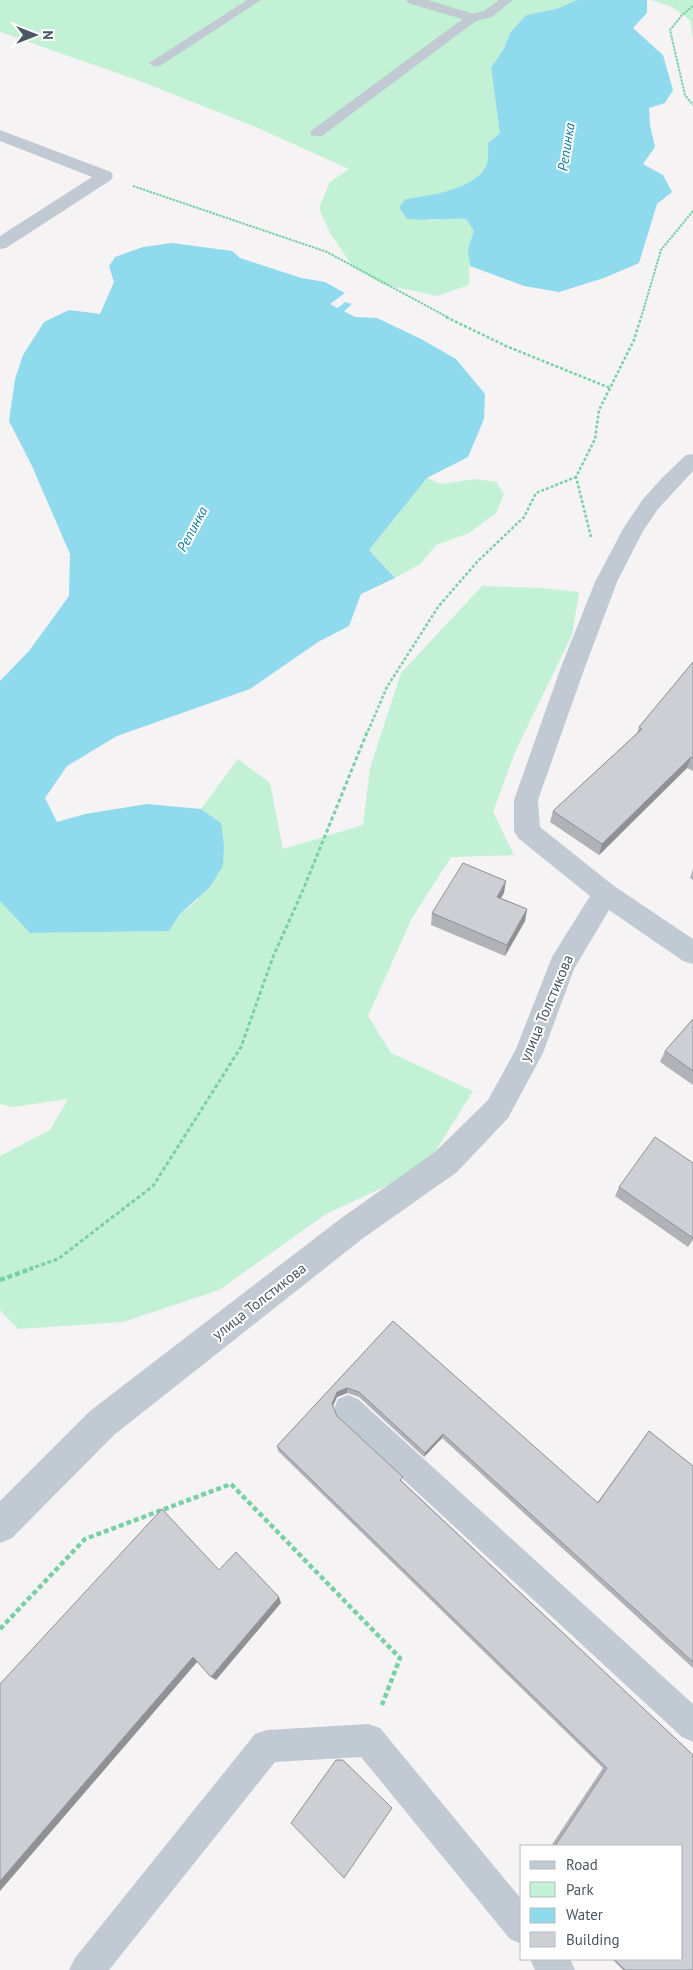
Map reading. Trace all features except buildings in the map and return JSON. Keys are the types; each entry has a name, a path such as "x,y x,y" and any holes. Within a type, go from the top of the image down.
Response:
{"street":[{"path":"413,0 472,18"},
{"path":"0,135 105,176"},
{"path":"0,244 105,176"},
{"path":"693,460 676,474 640,516 603,586 526,800 527,831 605,894 693,953"},
{"name":"улица Толстикова","path":"0,1526 102,1423 351,1229 446,1162 498,1108 529,1054 562,965 605,894"}],"lane":[{"path":"155,63 255,0"},
{"path":"317,133 472,18 488,14 506,0"},
{"path":"348,1409 693,1726"},
{"path":"87,1970 267,1746 368,1740 520,1925"},
{"path":"549,1960 557,1970"}],"path":[{"path":"693,6 682,15 670,30 685,95 693,105"},
{"path":"105,176 252,228 327,252 431,309 506,346 610,388"},
{"path":"603,586 576,477 595,439 599,410 634,340 661,250 693,211"},
{"path":"0,1280 58,1259 153,1186 242,1047 272,957 303,890 349,773 387,687 438,607 477,562 524,517 536,492 576,477"},
{"path":"0,1629 85,1539 231,1484 400,1658 368,1740"},
{"path":"0,1622 7,1621"}],"green space":[{"path":"0,0 577,0 556,9 526,15 510,33 504,48 491,68 500,133 488,143 487,164 480,174 462,186 427,196 406,199 428,221 447,218 466,219 474,231 470,252 469,285 437,296 382,284 353,267 330,233 319,208 330,182 349,169 251,125 137,80 0,32"},
{"path":"651,0 693,0 693,39 690,20 672,7"},
{"path":"427,478 441,484 475,479 496,482 504,494 496,513 469,533 436,545 420,564 395,578 369,550"},
{"path":"482,586 541,588 579,592 572,635 515,752 493,812 514,855 451,857 412,918 368,1016 391,1053 473,1091 425,1168 326,1214 219,1290 123,1322 18,1329 0,1310 0,1156 50,1130 68,1099 13,1107 0,1104 0,901 31,933 169,931 180,914 197,901 221,823 201,809 238,759 270,783 283,849 363,825 370,768 401,673"}],"water":[{"path":"577,0 647,0 647,13 633,28 663,55 673,90 665,103 649,108 650,125 655,147 643,164 663,175 672,192 657,204 639,263 604,278 559,292 524,286 470,266 468,249 474,231 466,219 407,219 399,207 406,199 427,196 462,186 480,174 487,164 488,143 500,133 491,68 504,48 510,33 526,15 556,9"},
{"path":"172,243 232,251 240,258 301,278 325,282 345,293 330,304 355,317 377,318 421,339 456,359 485,394 484,419 468,457 427,478 369,550 395,578 361,594 349,626 318,642 250,689 117,736 67,766 45,798 57,822 85,814 147,804 201,809 221,823 224,846 223,866 209,888 180,914 169,931 30,933 0,901 0,681 29,651 69,596 70,554 32,466 9,421 15,379 23,355 44,322 69,310 100,314 114,282 109,266 115,257 143,247"}],"waterway":[{"name":"Репинка","path":"329,320 348,304"}]}
